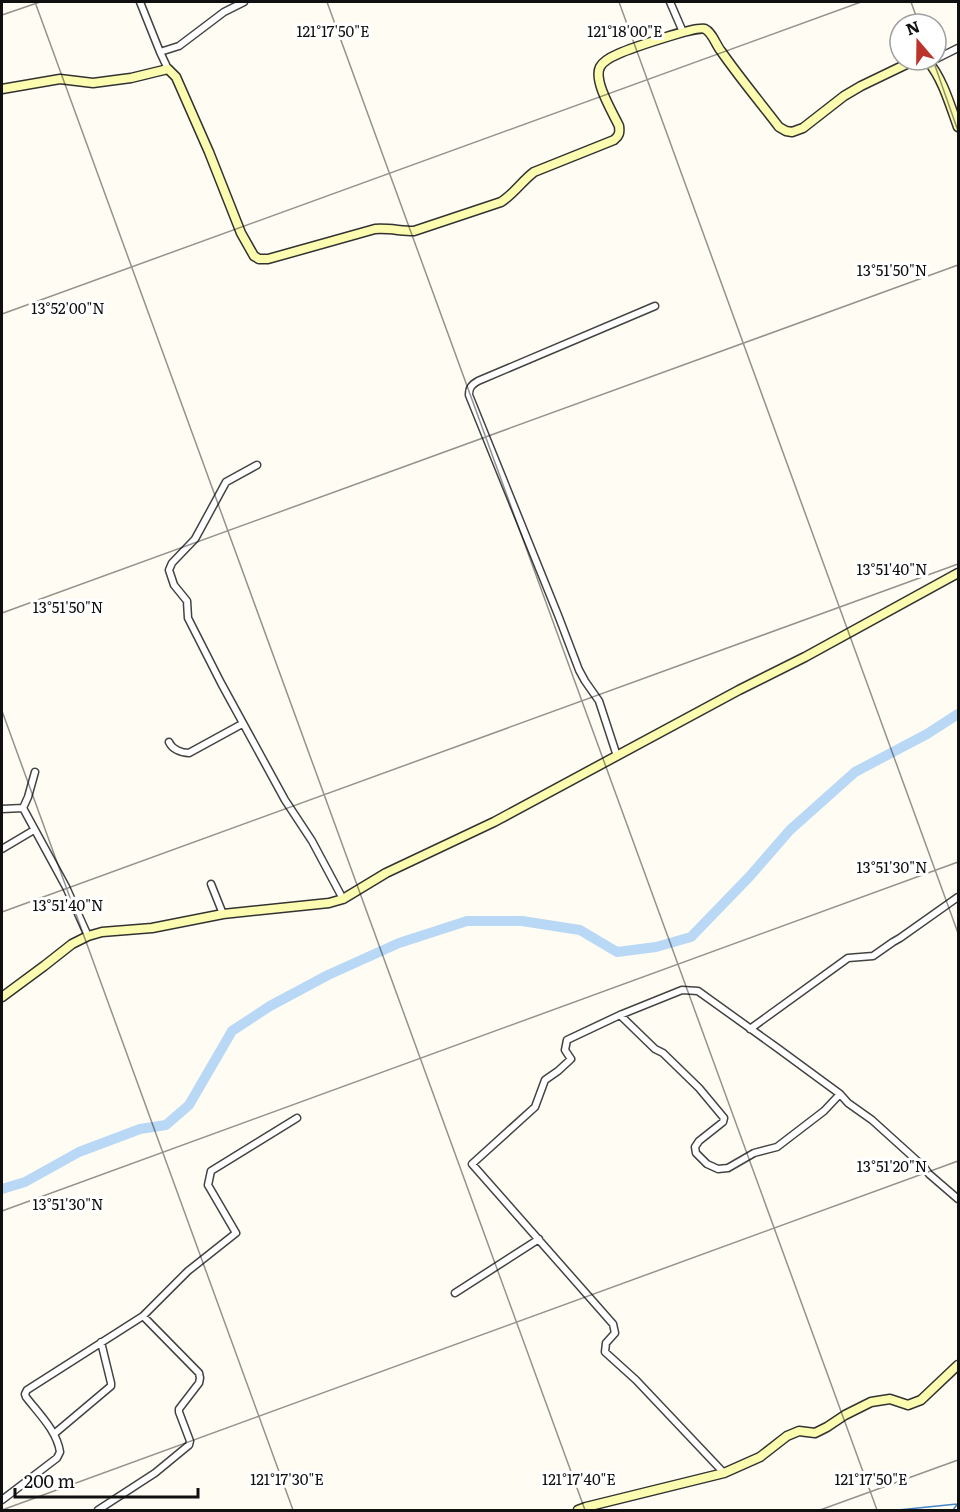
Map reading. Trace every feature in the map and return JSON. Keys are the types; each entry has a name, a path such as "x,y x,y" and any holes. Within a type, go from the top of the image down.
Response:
{"main road":[{"path":"2,89 60,79 93,83 131,78 168,69 177,77 210,152 241,233 254,256 259,259 268,259 375,229 391,228 414,231 501,202 512,195 526,177 534,172 618,137 619,126 601,88 598,76 600,67 606,60 620,53 683,32 700,28 708,31 779,127 786,131 792,132 803,128 827,108 853,91 891,72"},
{"path":"936,72 958,127"},
{"path":"2,997 72,944 88,936 102,932 152,928 223,914 329,903 343,899 386,873 494,822 739,690 806,657 958,573"},
{"path":"578,1510 597,1508 724,1473 760,1457 787,1436 799,1431 814,1433 827,1428 845,1415 871,1402 890,1399 908,1406 921,1400 958,1365"}],"street":[{"path":"140,2 168,69"},
{"path":"160,52 179,46 224,12 244,2"},
{"path":"670,2 683,32"},
{"path":"616,756 598,701 579,669 469,395 469,390 470,386 477,381 655,306"},
{"path":"257,465 226,482 195,539 172,563 170,570 174,585 187,601 188,618 242,724 285,800 312,841 343,899"},
{"path":"169,742 170,746 183,753 189,753 242,724"},
{"path":"22,808 28,797 35,771"},
{"path":"2,809 22,808"},
{"path":"22,808 66,887 88,936"},
{"path":"2,849 34,830"},
{"path":"211,884 223,914"},
{"path":"750,1029 848,958 873,956 958,897"},
{"path":"724,1473 636,1380 605,1352 606,1342 615,1333 613,1324 472,1164 535,1107 545,1080 571,1059 566,1050 567,1040 682,990 698,991 840,1094 848,1103 872,1120 958,1199"},
{"path":"620,1015 699,1088 724,1118 723,1122 699,1141 695,1147 696,1153 707,1164 718,1169 728,1168 754,1153 777,1147 824,1111 840,1094"},
{"path":"2,1500 57,1458 60,1452 54,1434 26,1397 27,1390 143,1316 188,1271 236,1233 208,1185 211,1171 297,1118"},
{"path":"455,1293 538,1239"},
{"path":"98,1510 155,1473 189,1446 190,1441 179,1409 199,1383 199,1373 143,1316"},
{"path":"54,1434 111,1386 101,1342"}],"waterway":[{"path":"2,1189 25,1182 79,1152 140,1129 166,1125 189,1105 232,1031 270,1006 328,975 399,943 467,921 522,921 580,930 617,952 656,947 691,937 750,876 790,830 855,772 927,734 958,714"},
{"path":"953,1510 958,1503"},
{"path":"898,1510 957,1504"}]}
